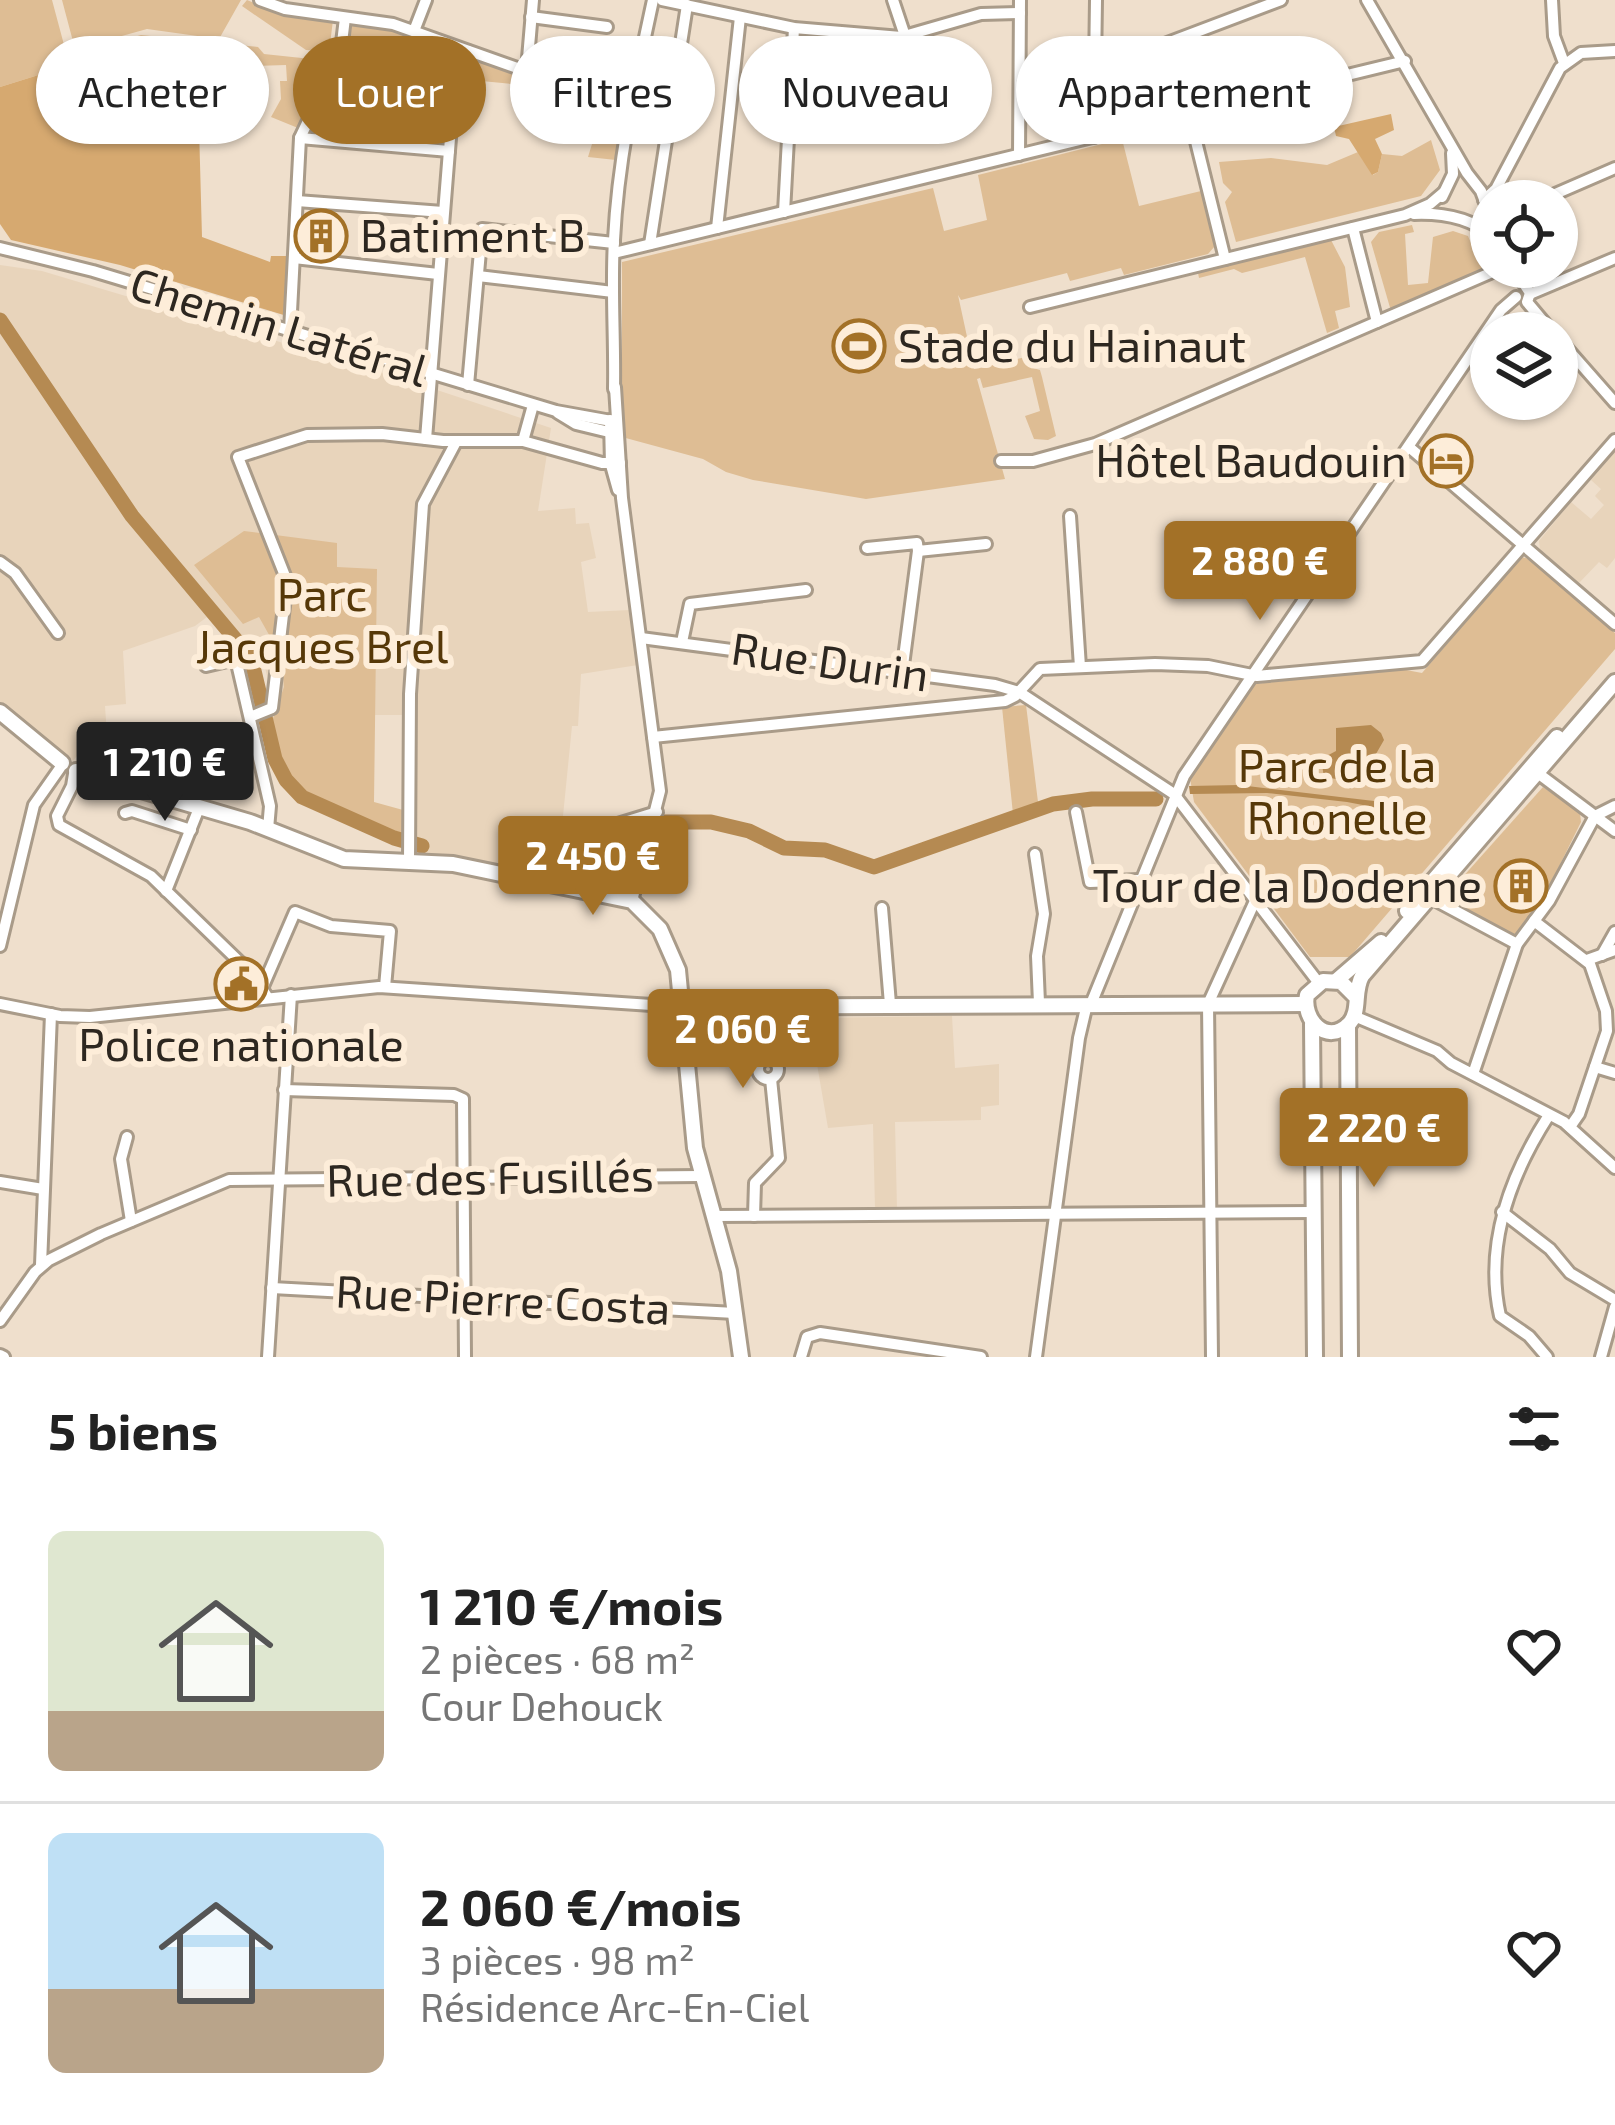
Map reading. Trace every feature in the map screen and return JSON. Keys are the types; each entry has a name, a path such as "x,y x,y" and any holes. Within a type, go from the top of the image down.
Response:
{"main road":[{"path":"1350,1357 1354,996 1366,972 1615,669"},
{"path":"1315,1357 1308,993 1318,982 1336,980 1373,950 1615,682"},
{"path":"0,712 68,769 268,829 342,859 364,863 409,849 459,865 632,901 651,918 669,947 679,976 693,1134 729,1271 741,1357"},
{"path":"1336,980 1354,996"},
{"path":"682,1007 1305,1004"},
{"path":"1312,1024 1328,1031 1351,1020"}],"street":[{"path":"260,0 285,9 388,23 428,36"},
{"path":"335,0 340,36"},
{"path":"414,31 426,0"},
{"path":"530,36 533,0"},
{"path":"648,36 658,0 794,28 893,36"},
{"path":"893,0 905,36"},
{"path":"1096,0 1096,36"},
{"path":"1186,36 1281,0"},
{"path":"1367,0 1474,180"},
{"path":"1552,0 1554,36 1564,63"},
{"path":"650,244 687,5"},
{"path":"908,36 1020,7 1019,155"},
{"path":"717,228 740,16"},
{"path":"532,17 607,27"},
{"path":"784,212 794,28"},
{"path":"1491,180 1564,63 1584,52 1615,51"},
{"path":"1353,74 1405,61"},
{"path":"1448,138 1454,165 1442,206 1448,216"},
{"path":"290,331 300,144"},
{"path":"368,144 448,151"},
{"path":"426,439 449,144"},
{"path":"627,144 614,248 613,428 660,791 632,901"},
{"path":"468,385 482,230 614,248 650,244 1062,144"},
{"path":"1197,144 1225,259"},
{"path":"1578,184 1615,168"},
{"path":"1030,308 1405,214 1433,202 1461,180 1470,186"},
{"path":"297,200 443,212"},
{"path":"1405,214 1468,221"},
{"path":"1353,228 1377,322"},
{"name":"Chemin Latéral","path":"0,248 93,271 556,411 576,424 613,428"},
{"path":"294,258 438,274"},
{"path":"1036,1357 1089,1004 1174,794 1501,310 1523,295 1615,258"},
{"path":"478,276 613,292"},
{"path":"1001,461 1034,461 1090,446 1470,283"},
{"path":"1519,288 1537,312"},
{"path":"1578,361 1615,404"},
{"path":"523,441 533,405"},
{"path":"259,714 287,581 238,457 295,437 319,434 523,441 615,463"},
{"path":"653,736 1005,701 1037,669 1202,665 1252,676 1425,660 1615,440"},
{"path":"409,849 410,694 422,504 456,442"},
{"path":"1408,447 1615,624"},
{"path":"1070,516 1080,667"},
{"path":"867,548 917,543 902,673"},
{"path":"918,551 986,544"},
{"path":"0,562 16,573 58,633"},
{"path":"682,642 690,604 806,590"},
{"name":"Rue Durin","path":"641,638 1019,692"},
{"path":"206,666 236,658 259,714 270,806 268,829"},
{"path":"1019,692 1174,794 1318,982"},
{"path":"68,769 72,786 57,816 59,825 148,874 265,992"},
{"path":"0,946 34,806 68,769"},
{"path":"1534,771 1615,831"},
{"path":"1473,1074 1517,944 1549,901 1594,816 1615,806"},
{"path":"166,890 199,808"},
{"path":"124,813 132,811 190,830"},
{"path":"1076,812 1090,882 1139,880"},
{"path":"582,835 656,814"},
{"path":"1035,854 1044,914 1037,956 1039,1004"},
{"path":"1431,898 1517,944"},
{"path":"1212,1357 1208,1004 1255,901"},
{"path":"882,908 890,1004"},
{"path":"265,992 295,912 331,926 390,931 385,987"},
{"path":"1534,921 1587,960 1611,1029 1570,1127"},
{"path":"1587,960 1608,952 1615,932"},
{"path":"0,1004 90,1016 265,992 290,995 385,987 682,1007"},
{"path":"268,1357 290,995"},
{"path":"0,1321 41,1265 51,1014"},
{"path":"1351,1020 1440,1052 1450,1063 1570,1127 1615,1168"},
{"path":"1594,1067 1615,1073"},
{"path":"754,1216 755,1184 779,1158 771,1078"},
{"path":"284,1090 454,1095 463,1101 465,1357"},
{"path":"1547,1357 1499,1313 1496,1266 1502,1212 1550,1115"},
{"path":"127,1137 121,1159 131,1221"},
{"name":"Rue des Fusillés","path":"41,1265 230,1180 701,1176"},
{"path":"0,1182 43,1189"},
{"path":"714,1216 1314,1212"},
{"path":"1502,1212 1553,1252 1570,1273 1615,1304 1601,1357"},
{"name":"Rue Pierre Costa","path":"272,1288 735,1313"},
{"path":"801,1357 804,1342 816,1334 893,1342 901,1352 977,1357"}],"shaded area":[{"path":"36,76 36,144 199,144 202,237 270,262 271,256 289,256 287,316 120,265 11,240 0,224 0,87"},
{"path":"1391,114 1394,130 1375,139 1382,154 1378,172 1372,175 1352,144 1353,123"},
{"path":"0,265 42,271 551,428 538,511 575,508 576,524 589,523 596,558 581,562 588,612 630,610 638,665 581,674 563,816 574,834 564,879 413,852 412,715 277,715 255,643 245,646 215,611 195,626 123,651 126,704 105,706 107,735 100,746 83,748 73,761 0,703"},
{"path":"1615,452 1615,558 1607,568 1599,562 1579,583 1540,549 1539,541 1571,502 1591,519 1604,505 1595,496 1601,489 1591,480"},
{"path":"1371,725 1384,740 1361,780 1350,789 1342,780 1324,777 1321,759 1336,751 1336,728"},
{"path":"1239,785 1374,801 1411,830 1408,835 1368,806 1267,793 1190,794 1189,786"},
{"path":"952,1016 955,1068 999,1064 999,1105 981,1107 981,1120 895,1122 897,1209 875,1209 873,1124 828,1128 809,1018"}],"green space":[{"path":"0,0 52,0 62,36 36,36 36,76 0,87"},
{"path":"62,0 241,0 221,36 147,29 122,36 72,36"},
{"path":"247,0 281,14 333,20 331,36 293,36 293,41 242,6"},
{"path":"355,24 412,36 346,36"},
{"path":"269,55 293,57 293,126 271,117 281,99 280,81 287,81 286,65 269,66"},
{"path":"486,62 510,70 510,84 486,81"},
{"path":"1431,140 1440,170 1421,196 1236,242 1225,202 1232,192 1223,183 1219,162 1271,158 1327,165 1358,152 1373,175 1382,154 1402,156"},
{"path":"592,144 619,144 616,160 588,157"},
{"path":"1102,144 1123,144 1139,206 1201,191 1215,246 1208,254 1124,275 1121,268 1070,281 1067,273 961,300 958,295 974,369 1030,356 1042,377 1056,436 1048,440 1034,439 1025,416 1040,411 1032,377 983,388 977,379 1005,479 866,499 753,480 703,459 622,437 622,262 933,188 944,231 987,220 978,175"},
{"path":"1412,225 1414,232 1405,234 1408,285 1428,283 1433,237 1453,231 1468,236 1470,276 1391,311 1371,242 1379,232"},
{"path":"1331,240 1345,267 1350,307 1335,311 1339,328 1327,333 1305,257 1199,278 1198,273"},
{"name":"Parc Jacques Brel","path":"244,531 337,543 337,567 377,569 374,802 403,810 403,836 308,794 291,781 280,760 272,721 284,687 281,656 259,617 243,624 194,565"},
{"name":"Parc de la Rhonelle","path":"1522,557 1615,633 1615,649 1350,957 1310,957 1194,802 1190,778 1254,684 1401,669 1422,673"},
{"path":"1026,705 1038,802 1013,814 1002,707"},
{"path":"1543,787 1580,813 1581,822 1539,907 1510,934 1444,898"}],"waterway":[{"path":"0,320 132,516 251,658 275,759 286,780 302,797 422,846"},
{"path":"514,861 574,861 640,822 711,822 749,831 784,848 825,850 874,867 1053,804 1156,799"}],"place":[{"name":"Batiment B","path":"321,236"},
{"name":"Stade du Hainaut","path":"859,346"},
{"name":"Hôtel Baudouin","path":"1446,461"},
{"name":"Tour de la Dodenne","path":"1521,886"},
{"name":"Police nationale","path":"241,984"}]}
